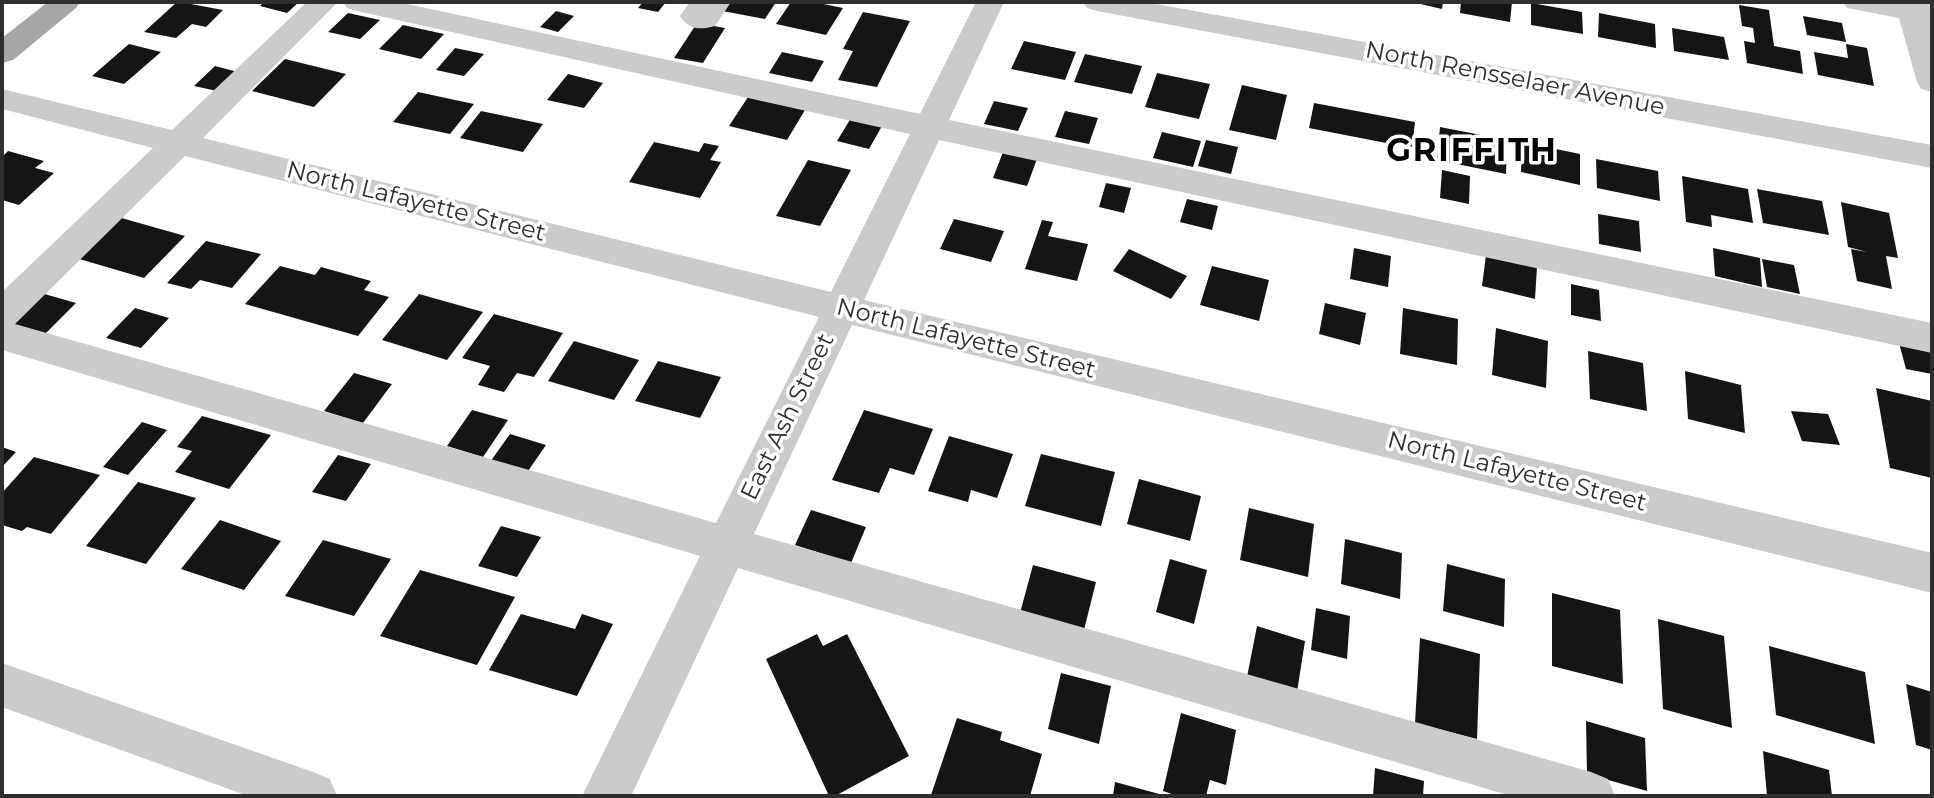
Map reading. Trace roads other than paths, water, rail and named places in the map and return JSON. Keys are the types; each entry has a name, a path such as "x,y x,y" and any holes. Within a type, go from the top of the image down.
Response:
{"main road":[{"path":"2,53 66,2"}],"street":[{"path":"2,314 324,2"},
{"path":"357,2 929,127 1932,338"},
{"path":"705,2 695,16 698,19 705,19 717,2"},
{"name":"East Ash Street","path":"606,796 990,2"},
{"name":"North Rensselaer Avenue","path":"1097,2 1932,157"},
{"path":"1857,2 1918,9 1932,82"},
{"name":"North Lafayette Street","path":"2,99 840,308 1932,573"},
{"path":"2,335 1591,796"},
{"path":"2,685 313,796"}],"district":[{"name":"GRIFFITH","path":"1472,152"}]}
